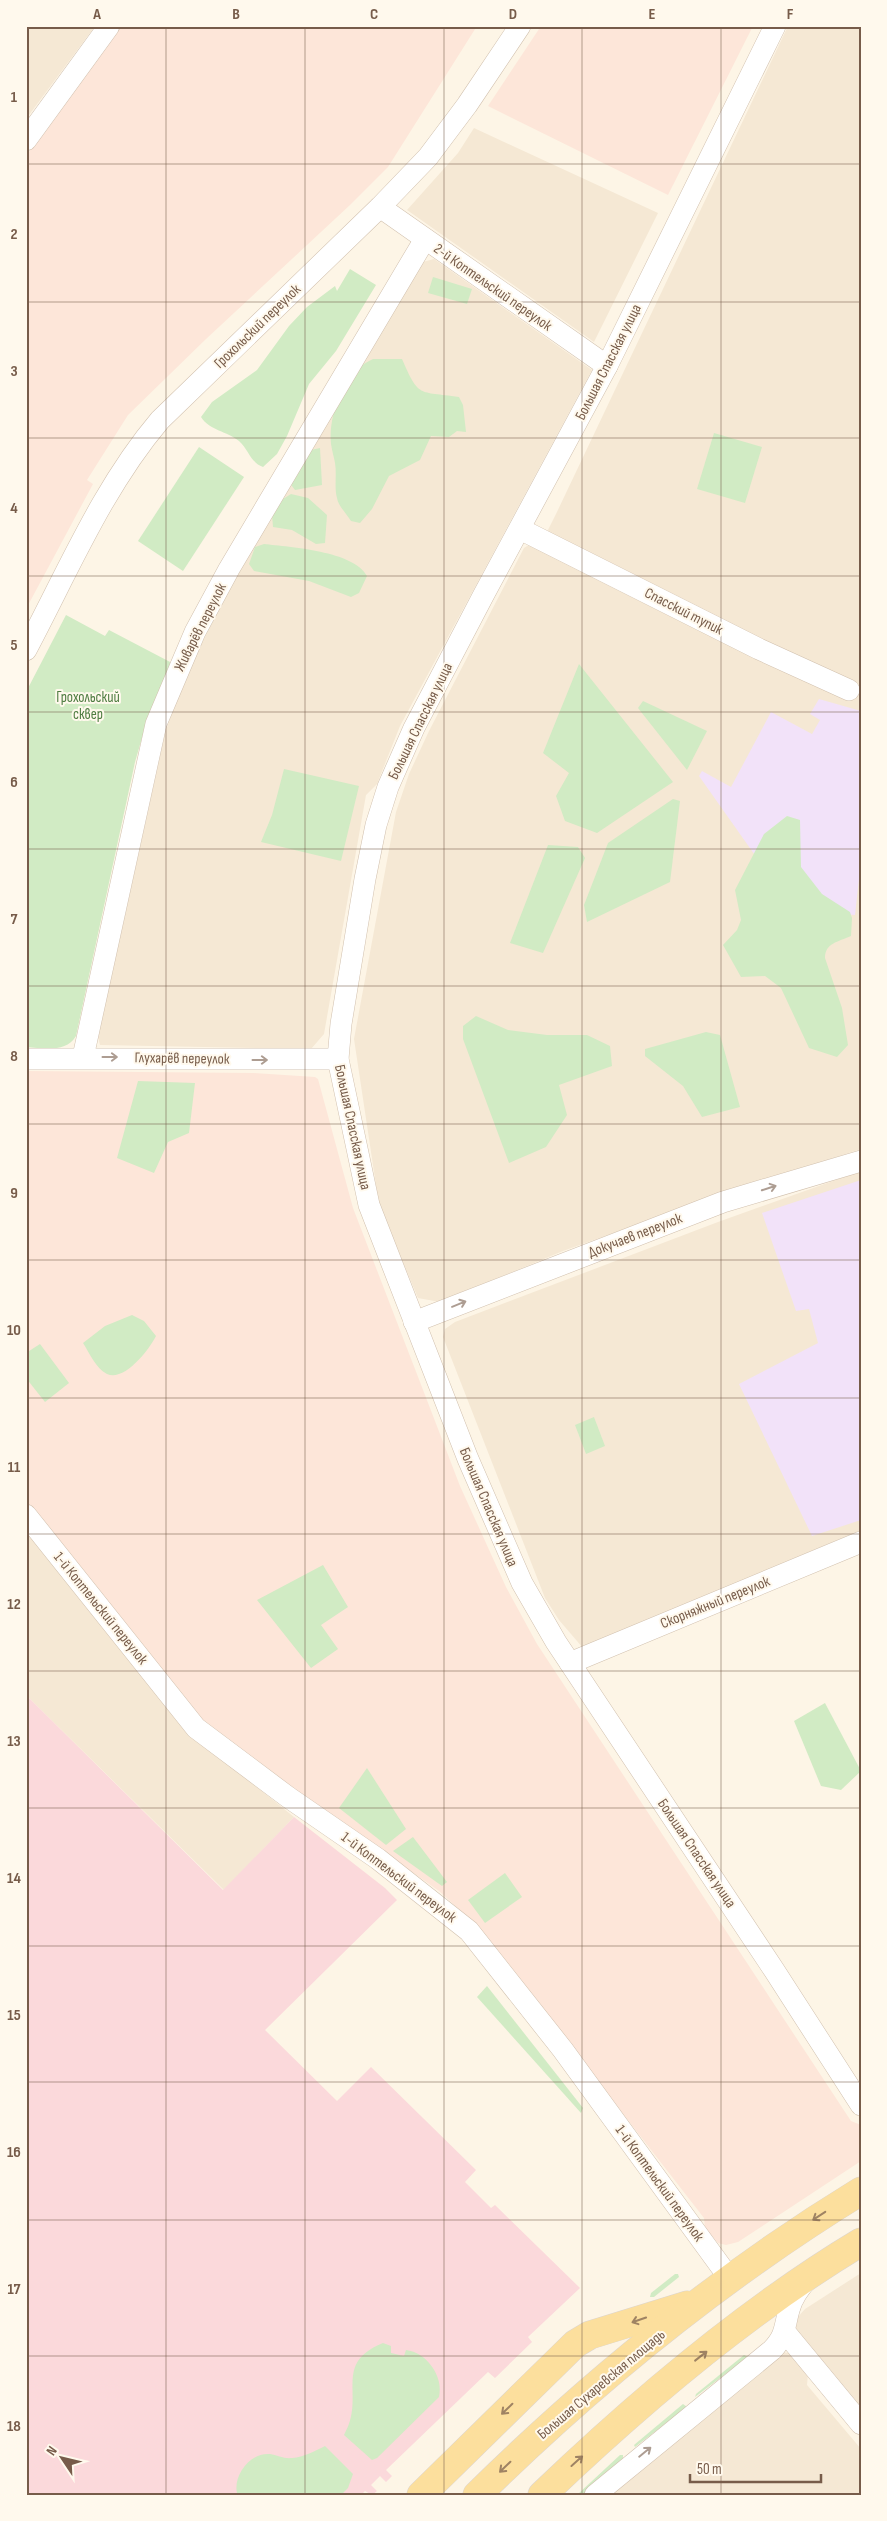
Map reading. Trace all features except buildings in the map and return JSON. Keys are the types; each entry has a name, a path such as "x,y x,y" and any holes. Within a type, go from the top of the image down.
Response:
{"main road":[{"name":"Большая Сухаревская площадь","path":"477,2495 535,2439 602,2381 702,2300 818,2217 861,2191"},
{"path":"542,2495 640,2407 763,2308 861,2242"},
{"path":"421,2495 575,2344 590,2335 702,2300"}],"street":[{"path":"26,140 109,26"},
{"name":"Грохольский переулок","path":"26,650 117,477 137,448 160,420 380,208 428,157 468,105 520,26"},
{"name":"Большая Спасская улица","path":"775,26 607,366 414,728 388,787 376,825 366,879 341,1024 338,1059 369,1205 500,1536 522,1584 570,1663 774,1970 861,2105"},
{"name":"2-й Коптельский переулок","path":"380,208 607,366"},
{"name":"Живарёв переулок","path":"83,1057 156,724 174,679 229,569 425,239"},
{"name":"Спасский тупик","path":"520,529 759,649 849,690"},
{"name":"Глухарёв переулок","path":"26,1059 83,1057 338,1059"},
{"name":"Докучаев переулок","path":"414,1322 723,1202 861,1161"},
{"name":"1-й Коптельский переулок","path":"26,1515 196,1728 288,1797 386,1864 469,1931 569,2058 730,2279"},
{"name":"Скорняжный переулок","path":"570,1663 861,1542"},
{"path":"599,2493 772,2350 785,2332 788,2311 796,2293 810,2276"},
{"path":"785,2332 861,2424"}],"shaded area":[{"path":"26,26 95,26 26,119"},
{"path":"120,26 477,26 388,167 128,415 87,480 93,484 26,609 26,156"},
{"path":"541,26 753,26 668,195 488,106"},
{"path":"788,26 861,26 861,1149 726,1193 563,1251 440,1302 418,1298 379,1205 354,1039 396,812 409,774 429,731 524,548 546,534 556,514"},
{"path":"474,128 658,213 594,342 407,210 458,153"},
{"path":"434,259 592,370 400,726 377,784 366,795 324,1034 311,1049 100,1045 98,1037 166,730 190,666 236,577 423,262"},
{"path":"819,699 861,711 861,878 859,879 855,915 840,914 807,929 699,776 702,771 731,787 771,712 812,734 820,720 810,714"},
{"path":"26,1071 254,1073 315,1077 318,1079 353,1208 460,1486 506,1587 537,1644 851,2121 861,2125 861,2161 738,2242 726,2245 718,2243 705,2228 704,2218 477,1926 439,1891 201,1723 26,1502"},
{"path":"861,1171 861,1530 583,1648 559,1620 545,1598 443,1337 445,1329 455,1322 718,1222"},
{"path":"861,1180 861,1520 812,1536 739,1384 818,1343 809,1309 796,1311 762,1213"},
{"path":"26,1526 185,1729 294,1817 224,1890 26,1695"},
{"path":"26,1695 223,1890 294,1817 385,1888 397,1900 265,2030 337,2101 371,2067 476,2170 465,2182 491,2208 495,2205 580,2288 528,2337 532,2342 495,2378 488,2372 386,2470 392,2476 386,2482 380,2476 371,2485 377,2491 372,2495 365,2491 361,2495 26,2495"},
{"path":"861,2273 861,2408 796,2329 796,2325 797,2318 805,2309"},
{"path":"780,2352 790,2353 808,2373 807,2385 861,2449 861,2495 615,2495 615,2487"}],"green space":[{"path":"350,269 376,285 336,351 309,384 287,436 277,454 263,467 252,459 239,441 209,425 201,417 212,402 257,370 289,326 307,307 335,286 337,291"},
{"path":"433,277 472,289 467,304 428,293"},
{"path":"373,359 402,359 412,381 421,390 427,393 459,397 463,405 466,432 457,431 449,437 431,436 420,460 389,476 372,509 360,523 351,521 338,501 336,467 331,444 332,420 340,395 346,384 354,373"},
{"path":"714,433 762,447 745,503 697,489"},
{"path":"199,447 244,477 183,571 138,541"},
{"path":"320,448 322,485 295,490 289,482 306,451"},
{"path":"291,494 308,498 327,515 325,543 316,544 292,530 273,527 272,515 283,499"},
{"path":"264,544 305,549 336,556 360,568 367,576 359,593 351,597 309,581 254,571 249,564 255,547"},
{"name":"Грохольский сквер","path":"66,615 105,636 109,630 172,663 144,731 135,762 76,1036 72,1041 61,1047 26,1047 26,692"},
{"path":"579,664 673,782 597,833 565,821 556,796 569,773 543,753"},
{"path":"643,701 707,731 687,770 638,708"},
{"path":"284,769 359,786 341,861 261,842 272,815"},
{"path":"673,799 680,801 670,882 587,922 584,905 608,843"},
{"path":"787,816 800,820 801,867 822,894 850,912 852,918 851,936 830,946 827,949 825,958 842,1008 848,1045 837,1057 809,1048 781,988 765,976 741,977 723,945 737,930 741,920 735,890 764,834"},
{"path":"548,845 578,847 585,858 543,953 510,943"},
{"path":"476,1016 508,1030 547,1035 587,1035 610,1046 612,1066 559,1085 567,1115 546,1147 509,1163 463,1039 463,1026"},
{"path":"706,1032 720,1035 740,1107 702,1117 683,1086 645,1056 645,1049"},
{"path":"138,1081 195,1083 189,1133 168,1142 154,1173 117,1158"},
{"path":"132,1315 144,1321 156,1336 148,1349 128,1369 114,1375 107,1374 96,1364 83,1343 105,1326"},
{"path":"40,1344 69,1383 45,1402 26,1378 26,1353"},
{"path":"594,1417 605,1446 586,1454 575,1425"},
{"path":"323,1565 348,1607 321,1625 338,1649 311,1668 257,1600"},
{"path":"825,1703 861,1771 841,1790 821,1786 794,1721"},
{"path":"367,1768 406,1829 386,1845 339,1808"},
{"path":"413,1837 447,1882 442,1886 393,1851"},
{"path":"505,1873 522,1897 485,1923 468,1900"},
{"path":"487,1986 583,2108 581,2113 477,1997"},
{"path":"675,2274 678,2274 679,2277 654,2297 650,2297 651,2293"},
{"path":"383,2343 391,2346 391,2353 404,2356 406,2350 420,2355 427,2360 436,2373 440,2389 439,2397 377,2458 372,2460 344,2435 350,2421 354,2371 358,2361 367,2351"},
{"path":"744,2355 748,2357 695,2397 696,2394"},
{"path":"683,2404 687,2407 635,2447 634,2445"},
{"path":"325,2446 353,2474 348,2488 341,2495 237,2493 236,2486 240,2473 256,2457 270,2454 286,2458 296,2457"},
{"path":"620,2455 623,2455 623,2459 584,2495 577,2495"}]}
